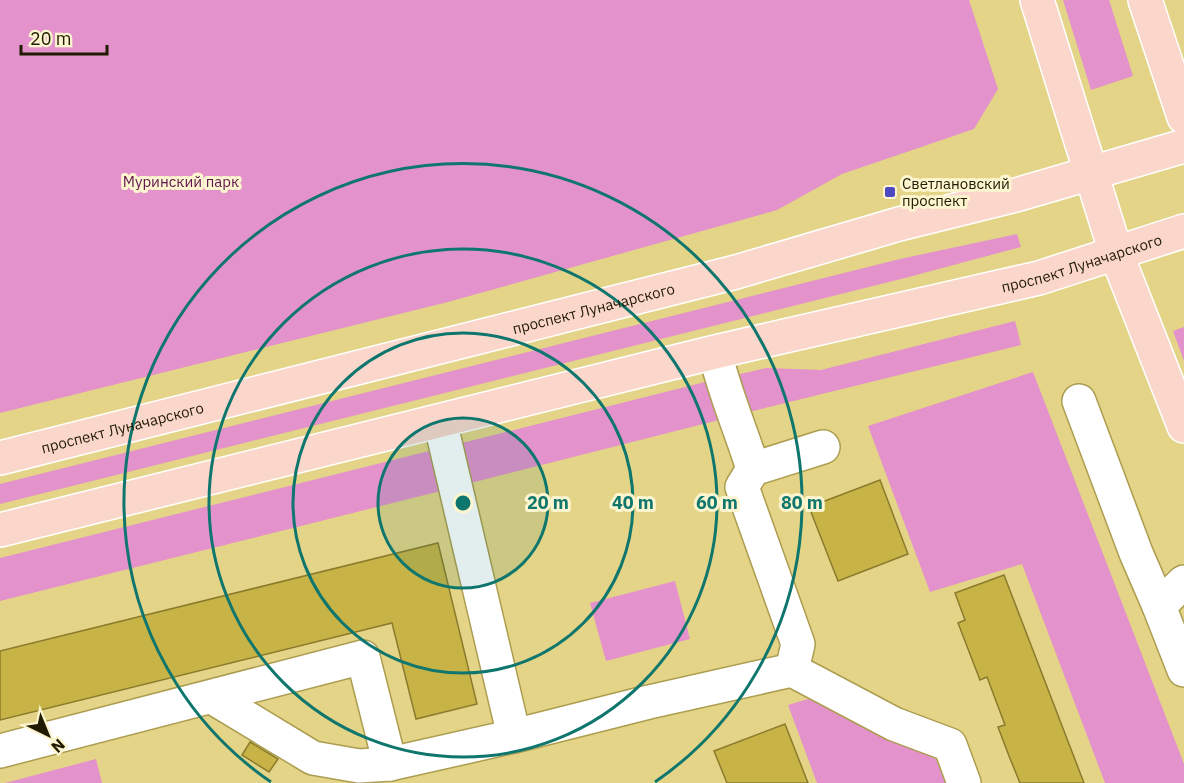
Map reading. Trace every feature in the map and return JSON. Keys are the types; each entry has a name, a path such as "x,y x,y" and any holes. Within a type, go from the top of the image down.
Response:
{"main road":[{"path":"1037,0 1116,253 1184,426"},
{"path":"1145,0 1184,117"},
{"name":"проспект Луначарского","path":"0,458 736,272 899,224 1016,195 1184,146"},
{"name":"проспект Луначарского","path":"0,530 716,352 1017,284 1184,231"}],"street":[{"path":"716,352 720,376 753,469"},
{"path":"1079,401 1136,553 1184,670"},
{"path":"440,421 514,736"},
{"path":"792,670 798,644 742,487 753,469 823,447"},
{"path":"1159,606 1184,582"},
{"path":"0,751 363,657 390,764"},
{"path":"212,697 313,758 359,766 390,764 792,670 894,724 950,746 964,783"}],"green space":[{"name":"Муринский парк","path":"0,0 969,0 998,89 974,129 842,174 777,210 448,302 0,413"},
{"path":"1063,0 1109,0 1133,76 1091,90"},
{"path":"1017,234 1021,247 905,278 0,504 0,484 900,259"},
{"path":"1015,321 1021,345 745,413 732,376 766,368 821,370"},
{"path":"1184,327 1184,361 1173,331"},
{"path":"1033,372 1184,764 1184,783 1105,783 1022,564 930,592 868,426"},
{"path":"709,381 723,419 463,485 458,444"},
{"path":"429,451 439,468 445,490 0,601 0,558"},
{"path":"675,581 690,639 606,661 590,603"},
{"path":"808,699 936,759 946,783 817,783 788,705"},
{"path":"96,759 102,783 5,783"}],"building":[{"path":"880,480 908,554 838,581 809,507"},
{"path":"438,543 477,704 416,719 392,623 0,720 0,651"},
{"path":"1004,575 1084,783 1020,783 1009,756 998,727 1005,725 987,677 980,680 958,623 965,620 955,593"},
{"path":"785,724 808,783 727,783 714,751"},
{"path":"250,742 278,759 269,772 242,755"}],"place":[{"name":"Светлановский проспект","path":"890,192"}]}
